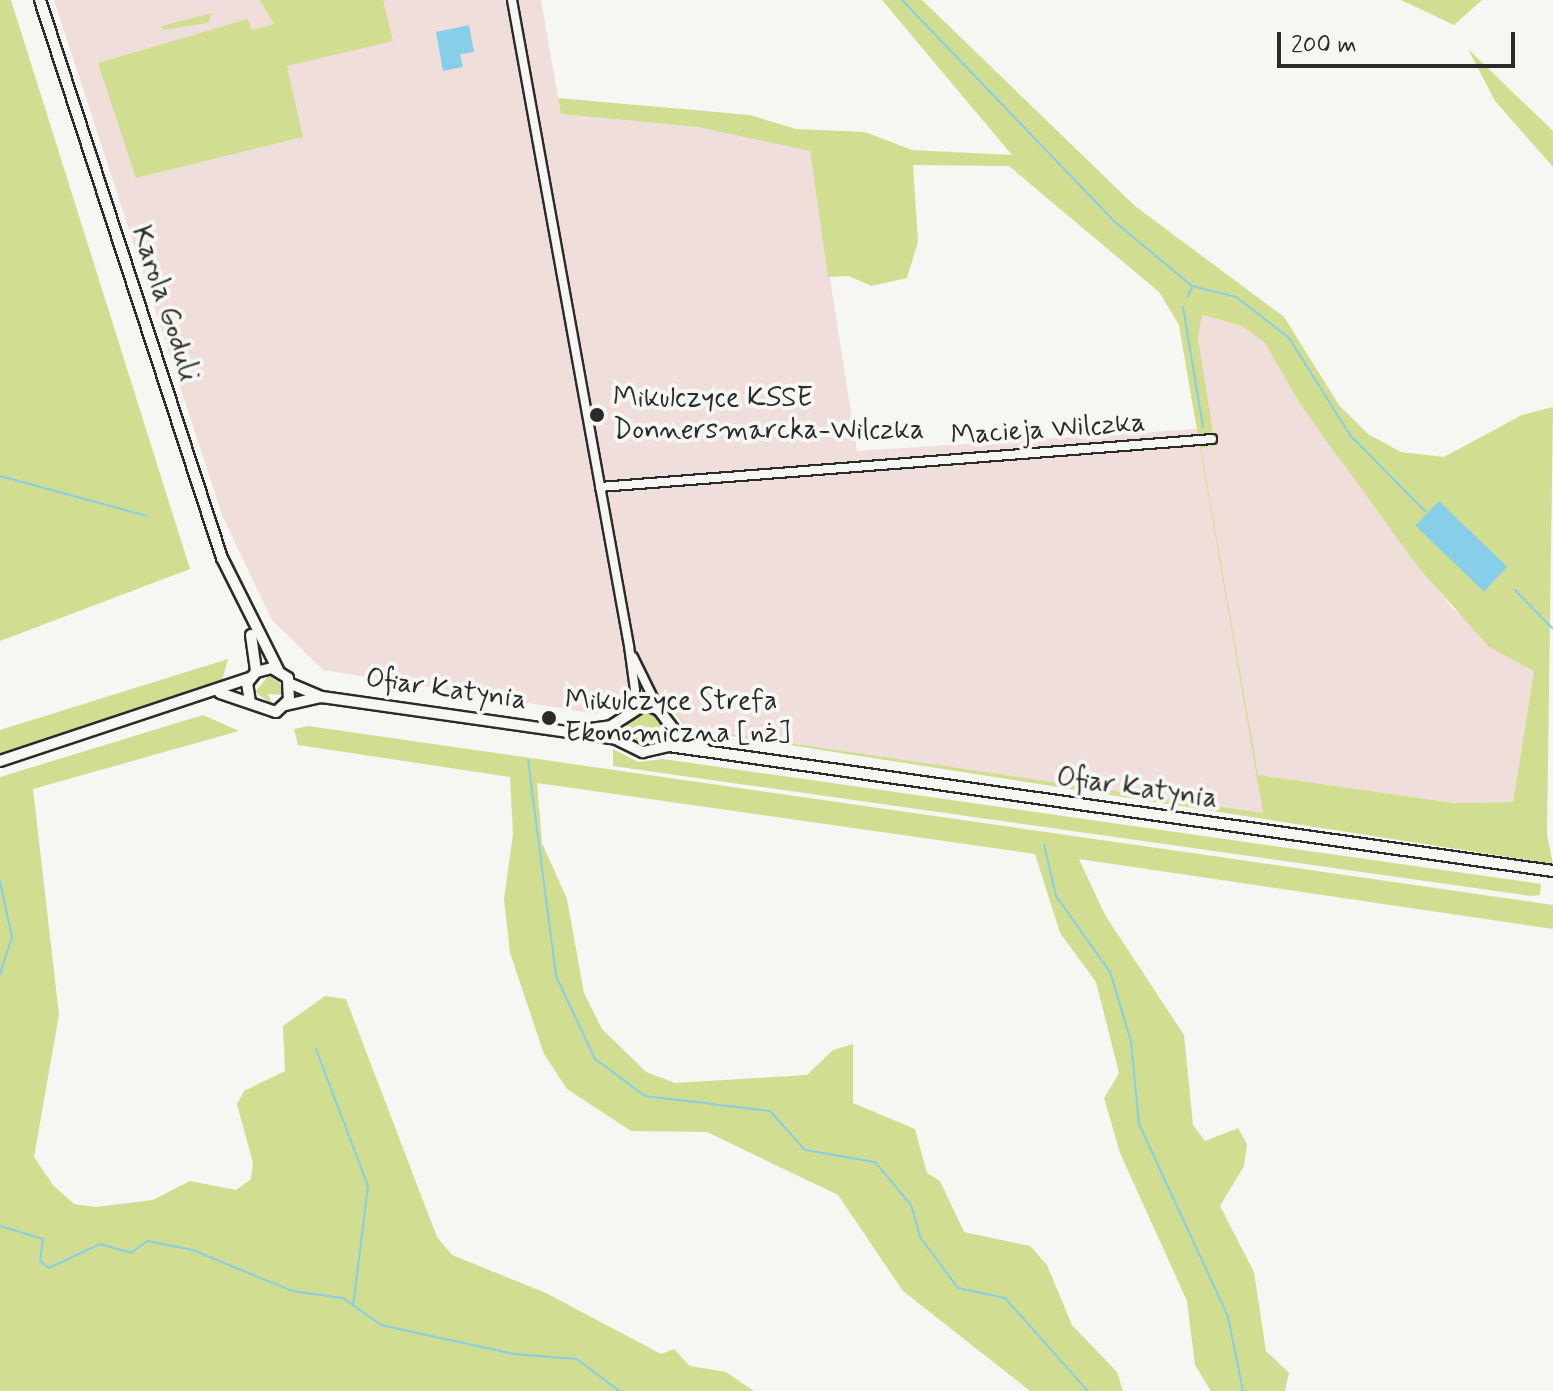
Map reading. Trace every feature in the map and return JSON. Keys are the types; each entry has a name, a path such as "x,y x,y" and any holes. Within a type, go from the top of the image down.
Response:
{"street":[{"name":"Karola Goduli","path":"40,0 248,622 253,675"},
{"path":"512,0 629,646 635,690 625,713 627,746"},
{"name":"Macieja Wilczka","path":"600,487 1212,439"},
{"name":"Karola Goduli","path":"248,622 278,670"},
{"path":"629,646 659,710"},
{"path":"0,761 215,692 253,675 278,670 291,684 286,705 270,713 250,702 215,692"},
{"path":"250,702 253,675"},
{"name":"Ofiar Katynia","path":"291,684 322,697 562,731 627,746 713,752 1553,871"},
{"name":"Ofiar Katynia","path":"286,705 322,697"},
{"name":"Ofiar Katynia","path":"562,731 603,729 625,713 645,704 659,710 667,724 713,752"},
{"path":"656,748 667,724"}],"shaded area":[{"path":"54,0 541,0 561,114 697,127 810,151 857,451 1197,429 1179,325 1202,315 1242,326 1265,343 1302,407 1452,608 1534,671 1513,802 1454,803 1258,776 1263,814 686,728 667,702 619,699 596,714 323,670 272,620 222,515"}],"green space":[{"path":"0,0 11,0 190,569 0,641"},
{"path":"260,0 383,0 393,41 287,66 303,137 136,178 98,63 248,19 251,30 274,24"},
{"path":"882,0 922,0 1135,206 1284,317 1339,405 1368,434 1401,452 1444,457 1522,415 1553,407 1547,835 1553,864 686,729 668,702 687,728 1263,813 1179,325 1159,292 1009,166 913,165 918,242 907,278 871,286 849,276 828,277 810,151 697,127 561,114 558,98 750,115 796,129 865,132 912,150 1012,155","holes":["1202,315 1242,326 1265,343 1302,407 1419,568 1489,647 1534,671 1513,802 1454,803 1258,775 1201,448 1215,446 1198,338"]},
{"path":"1401,0 1482,0 1454,25"},
{"path":"212,13 208,23 163,30 162,26"},
{"path":"1468,49 1553,131 1553,167 1495,101"},
{"path":"228,659 222,681 0,755 0,730"},
{"path":"269,675 283,686 283,695 268,694 272,704 255,692"},
{"path":"644,710 656,716 662,728 656,740 644,746 632,740 626,728 632,716"},
{"path":"203,715 239,731 33,789 59,1015 34,1157 53,1185 74,1204 96,1207 153,1200 190,1181 236,1190 251,1179 253,1163 237,1104 244,1091 285,1071 283,1026 325,996 346,999 437,1237 452,1255 546,1293 661,1354 674,1349 690,1366 726,1372 754,1391 0,1391 0,777"},
{"path":"308,726 1553,905 1553,929 1079,859 1105,915 1184,1035 1193,1125 1205,1141 1238,1128 1247,1144 1244,1166 1220,1206 1254,1272 1266,1351 1289,1373 1285,1391 1211,1391 1195,1365 1187,1301 1120,1153 1104,1098 1119,1073 1096,982 1060,933 1035,854 537,783 542,843 567,899 584,993 602,1029 646,1072 675,1083 807,1075 833,1050 853,1044 853,1103 915,1129 927,1173 940,1181 964,1232 1030,1246 1047,1265 1072,1325 1117,1372 1123,1391 1030,1391 903,1291 838,1195 707,1132 631,1131 567,1089 544,1054 510,953 504,899 513,834 510,777 298,745 294,729"},
{"path":"613,749 638,762 663,759 1541,884 1540,895 613,766"}],"water":[{"path":"469,25 474,52 460,54 463,67 443,71 436,32"},
{"path":"1439,501 1507,567 1484,591 1415,525"}],"waterway":[{"path":"902,0 1115,222 1192,286 1236,297 1289,338 1350,435 1425,511"},
{"path":"1187,297 1192,288"},
{"path":"1183,307 1203,427"},
{"path":"0,476 147,516"},
{"path":"1515,590 1553,629"},
{"path":"528,760 556,976 595,1059 645,1096 770,1111 805,1150 875,1162 911,1205 920,1237 958,1288 1005,1298 1088,1391"},
{"path":"1044,844 1056,896 1110,972 1131,1041 1139,1124 1228,1317 1243,1391"},
{"path":"0,881 12,937 0,975"},
{"path":"316,1049 368,1186 353,1306"},
{"path":"0,1226 43,1239 40,1261 49,1268 100,1244 131,1253 147,1241 193,1250 292,1291 343,1298 381,1325 514,1354 577,1359 619,1391"}],"place":[{"name":"Mikulczyce KSSE Donnersmarcka-Wilczka","path":"597,415"},
{"name":"Mikulczyce Strefa Ekonomiczna [nż]","path":"549,718"}]}
